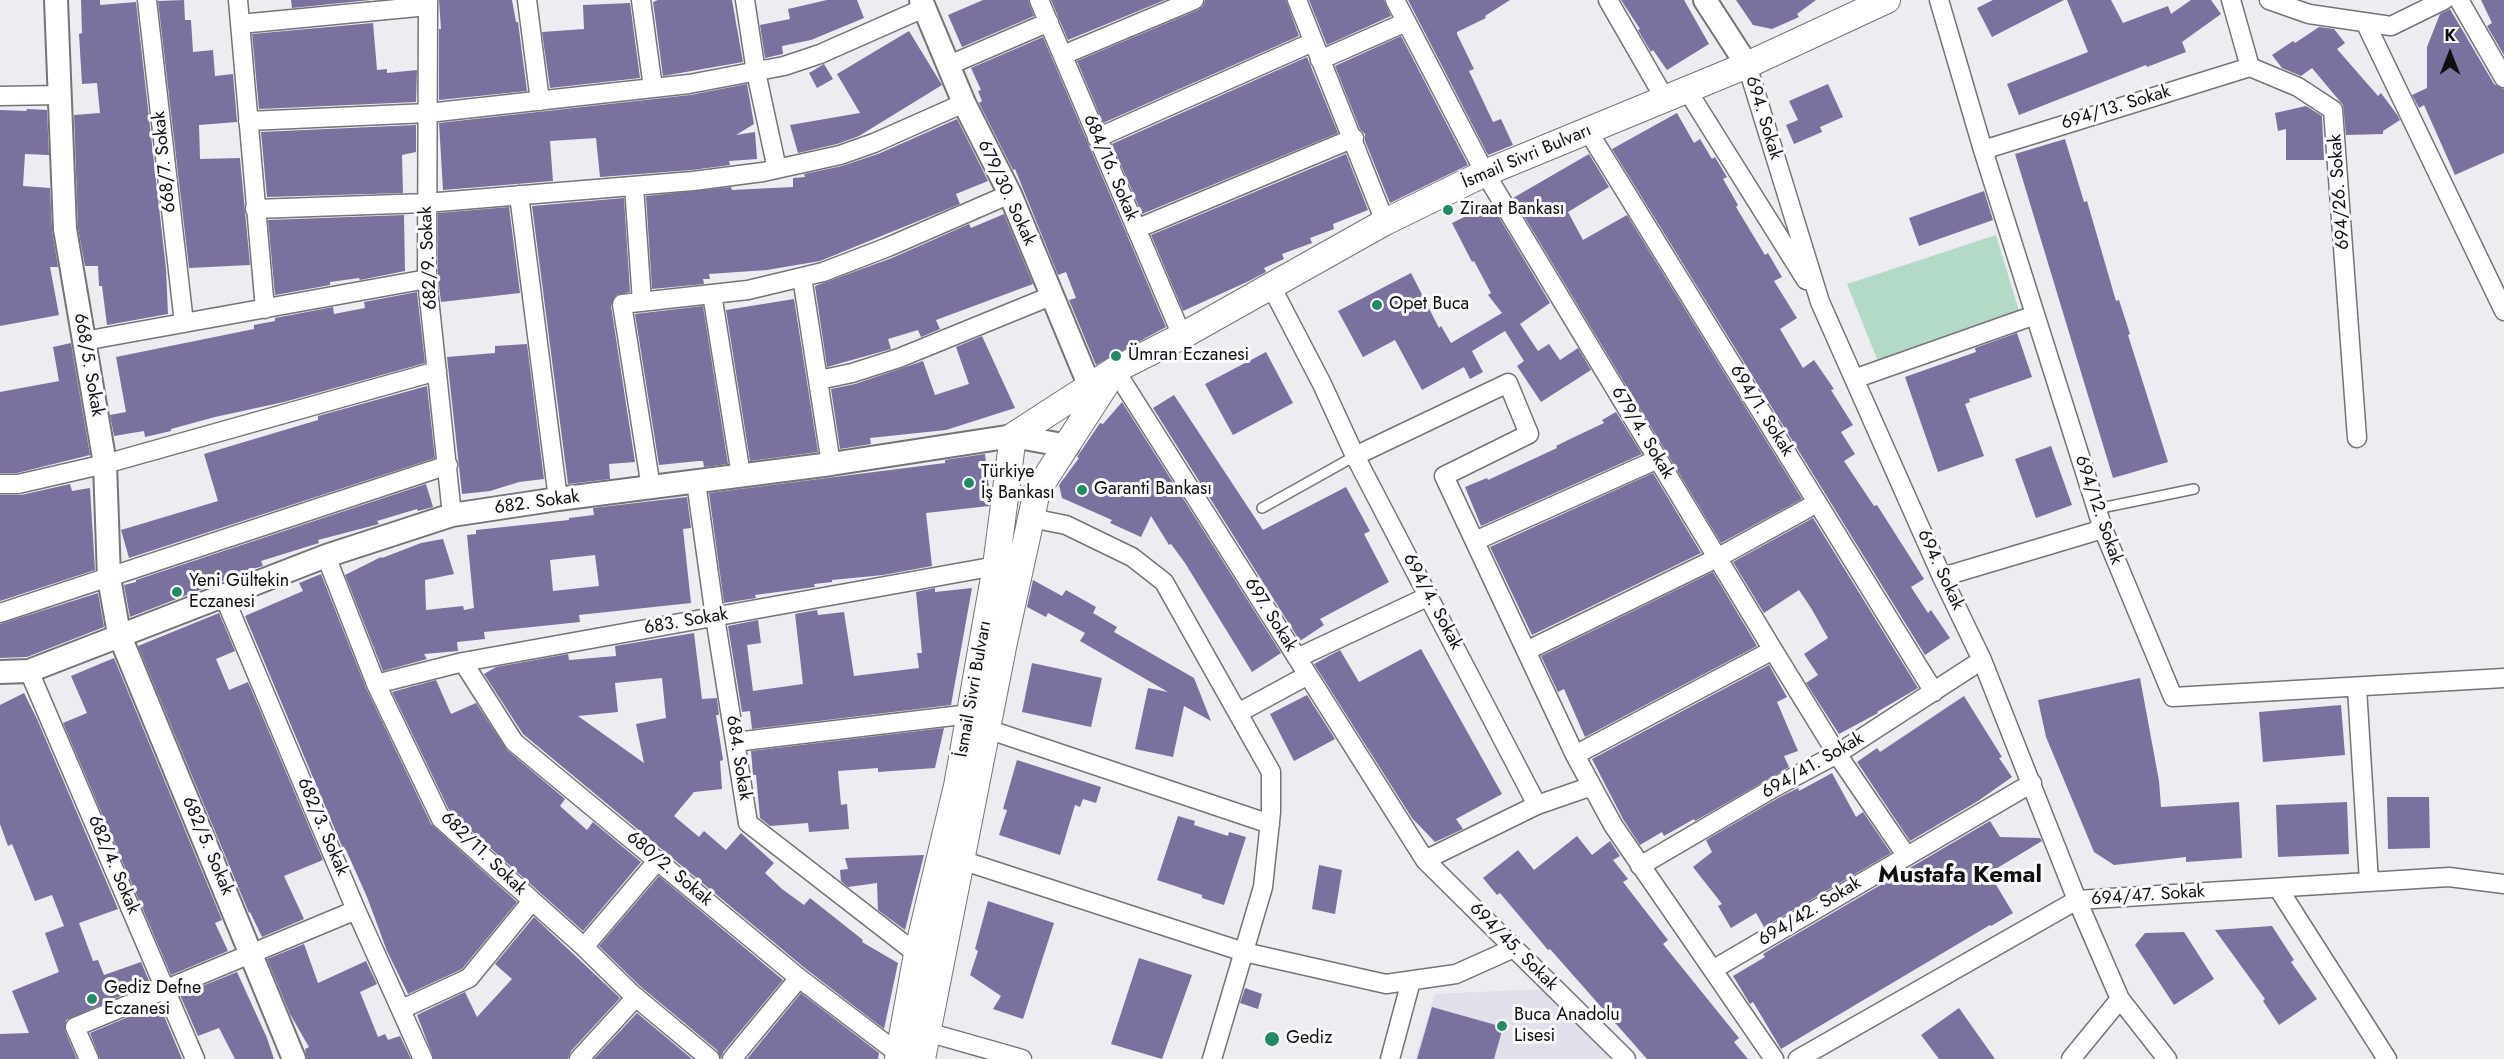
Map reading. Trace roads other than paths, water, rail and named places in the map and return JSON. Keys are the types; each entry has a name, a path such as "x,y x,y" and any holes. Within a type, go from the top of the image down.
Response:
{"main road":[{"name":"İsmail Sivri Bulvarı","path":"906,1057 927,1032 961,860 1013,436 1115,370 1182,336 1385,222 1485,173 1747,65 1852,7 1887,0"},
{"name":"İsmail Sivri Bulvarı","path":"906,1057 917,954 957,786 978,722 1036,491 1068,446 1115,370"}],"street":[{"name":"668/5. Sokak","path":"56,0 65,229 105,464 109,578 119,634"},
{"name":"668/7. Sokak","path":"147,0 184,323"},
{"path":"238,0 265,309"},
{"path":"527,0 540,101"},
{"path":"641,0 653,88"},
{"path":"745,0 756,72 777,169"},
{"name":"684/16. Sokak","path":"1039,0 1182,336"},
{"path":"1063,55 1193,0"},
{"path":"1297,0 1354,138 1385,222"},
{"path":"1608,0 1820,302"},
{"path":"1705,0 1747,65"},
{"name":"694/12. Sokak","path":"1939,0 1983,150 2103,530 2173,698 2504,678"},
{"path":"2231,0 2250,67"},
{"path":"2269,0 2309,14 2391,26 2437,2"},
{"path":"2459,0 2504,78"},
{"name":"679/4. Sokak","path":"1397,1 1485,173 1773,650 1837,753 1906,855"},
{"path":"240,24 428,3"},
{"name":"682/9. Sokak","path":"428,3 427,279 452,515"},
{"path":"248,121 428,113 653,88 756,72 784,66 820,54 922,4"},
{"name":"679/30. Sokak","path":"922,4 964,103 1010,194 1090,387"},
{"path":"947,66 1049,22"},
{"path":"1320,60 1406,22"},
{"path":"2365,22 2504,311"},
{"path":"1096,138 1313,42"},
{"name":"694. Sokak","path":"1747,65 1820,302 1942,577 1982,660 2077,900 2120,999 2167,1059"},
{"name":"694/13. Sokak","path":"1983,150 2250,67"},
{"name":"694/26. Sokak","path":"2250,67 2298,87 2333,110 2357,438"},
{"path":"0,96 61,95"},
{"path":"255,209 426,203 693,181 777,169 840,155 874,144 964,103"},
{"name":"694/1. Sokak","path":"1588,131 1934,692"},
{"path":"1136,229 1354,138"},
{"path":"634,186 642,302"},
{"path":"651,488 622,304 748,290 823,272 888,247 1010,194"},
{"path":"519,195 558,499"},
{"path":"802,277 831,464"},
{"path":"84,341 427,279"},
{"name":"694/4. Sokak","path":"1271,286 1322,384 1355,456 1537,805"},
{"path":"712,294 741,475"},
{"path":"819,380 852,373 898,358 1051,296"},
{"path":"1854,379 2035,315"},
{"name":"697. Sokak","path":"1115,370 1425,860"},
{"path":"0,484 18,484 105,464 437,371"},
{"path":"1355,456 1508,383 1529,434 1444,476 1575,754 1613,825 1774,1059"},
{"name":"682. Sokak","path":"29,671 326,555 452,515 831,464 1013,436 1068,446"},
{"path":"1474,542 1658,459"},
{"path":"0,613 448,465"},
{"name":"684. Sokak","path":"696,482 748,823 917,954"},
{"path":"1526,651 1718,558 1817,503"},
{"path":"1031,518 1076,529 1132,557 1164,582 1271,772 1270,824 1263,887 1212,1059"},
{"path":"1942,577 2103,530"},
{"name":"682/11. Sokak","path":"326,555 376,684 441,819 584,947 636,997 710,1059"},
{"name":"683. Sokak","path":"376,684 463,662 996,566"},
{"name":"682/3. Sokak","path":"223,594 356,910 423,1059"},
{"path":"1297,658 1429,596"},
{"name":"682/5. Sokak","path":"119,634 294,1059"},
{"path":"1575,754 1773,650"},
{"name":"694/41. Sokak","path":"1640,866 1774,787 1837,753 1982,660"},
{"name":"680/2. Sokak","path":"463,662 514,741 800,978 906,1057"},
{"path":"0,672 29,671"},
{"name":"682/4. Sokak","path":"29,671 195,1059"},
{"path":"1238,713 1308,675"},
{"path":"2357,688 2369,882"},
{"path":"735,742 978,722 1270,824"},
{"name":"694/42. Sokak","path":"1714,969 2032,783"},
{"path":"1425,860 1537,805 1592,786"},
{"path":"584,947 658,860"},
{"path":"961,860 1244,952 1386,984 1456,974 1514,948"},
{"name":"694/45. Sokak","path":"1425,860 1626,1059"},
{"name":"694/47. Sokak","path":"1798,1059 2077,900 2449,877 2504,884"},
{"path":"2278,888 2387,1059"},
{"path":"402,1009 470,978 532,902"},
{"path":"89,1059 75,1027 356,910"},
{"path":"732,1059 800,978"},
{"path":"1390,1059 1411,981"},
{"path":"579,1059 636,997"},
{"path":"2072,1059 2120,999"},
{"path":"927,1032 1022,1059"}],"lane":[{"path":"1262,508 1355,456"},
{"path":"2096,509 2194,489"}],"place":[{"name":"Ziraat Bankası","path":"1448,210"},
{"name":"Opet Buca","path":"1377,305"},
{"name":"Ümran Eczanesi","path":"1116,356"},
{"name":"Türkiye İş Bankası","path":"969,483"},
{"name":"Garanti Bankası","path":"1082,490"},
{"name":"Yeni Gültekin Eczanesi","path":"177,592"},
{"name":"Gediz Defne Eczanesi","path":"92,999"},
{"name":"Buca Anadolu Lisesi","path":"1502,1026"},
{"name":"Gediz","path":"1272,1039"}],"district":[{"name":"Mustafa Kemal","path":"1960,876"}]}
